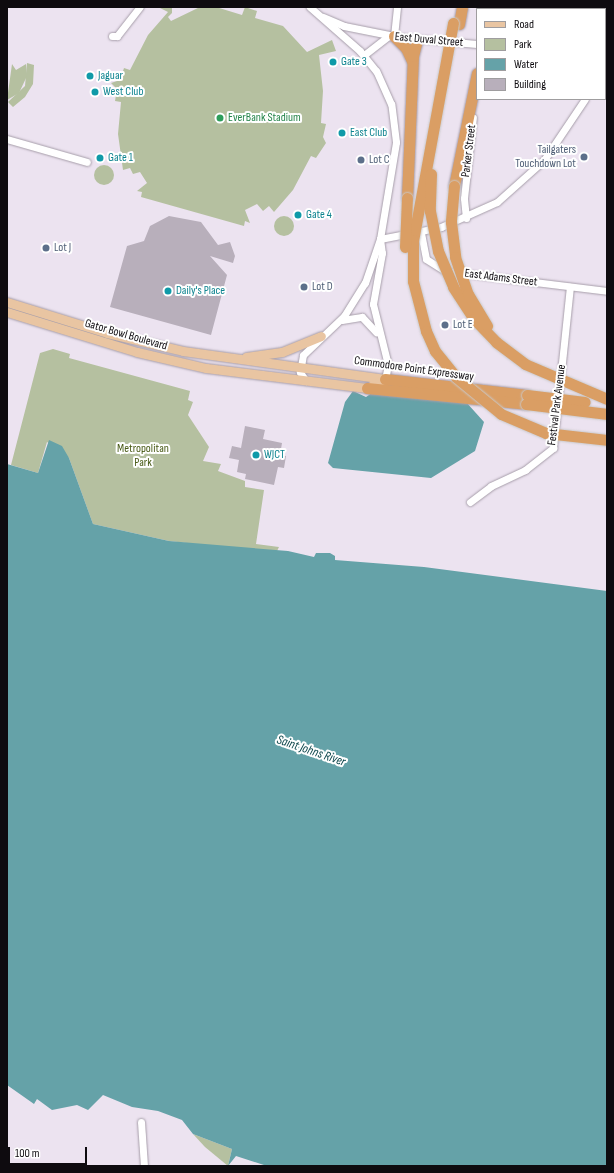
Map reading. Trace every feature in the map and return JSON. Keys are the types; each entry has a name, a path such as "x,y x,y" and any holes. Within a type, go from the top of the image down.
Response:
{"highway":[{"path":"456,7 456,23 431,170 430,205 435,240 450,282 474,319 506,351 538,371 607,399"},
{"path":"432,346 416,296 412,249 456,23 462,7"},
{"path":"394,36 406,48 412,67"},
{"path":"417,40 412,67 407,198 408,288 417,319 432,346 467,388 506,417 546,433 607,440"},
{"path":"476,78 454,186 453,247 468,294 496,336 538,371"},
{"name":"Commodore Point Expressway","path":"385,379 527,400 607,414"},
{"name":"Commodore Point Expressway","path":"367,388 527,400 607,408"}],"main road":[{"name":"Gator Bowl Boulevard","path":"7,302 136,341 217,357"},
{"name":"Gator Bowl Boulevard","path":"7,312 160,358 240,373"},
{"path":"217,357 274,354 321,336"},
{"name":"Commodore Point Expressway","path":"217,357 385,379"},
{"name":"Commodore Point Expressway","path":"240,373 367,388"},
{"path":"367,388 385,379"}],"street":[{"path":"112,36 117,36 140,7"},
{"path":"310,7 338,24 394,36 397,7"},
{"path":"307,381 301,376 300,367 303,355 321,336 340,320 361,291 380,239 396,148 396,127 388,94 364,55 315,10"},
{"name":"East Duval Street","path":"364,55 381,39 394,36 417,40 476,44"},
{"name":"Parker Street","path":"466,218 464,198 476,93"},
{"path":"380,239 421,233 466,218 497,202 533,171 564,135 584,100"},
{"path":"7,140 87,162"},
{"name":"East Adams Street","path":"421,233 424,256 437,268 607,291"},
{"path":"380,239 382,253 373,299 380,337 388,365 385,379"},
{"name":"Festival Park Avenue","path":"470,502 491,486 525,470 553,448 570,286"},
{"path":"340,320 362,317 380,337"},
{"path":"141,1122 144,1166"}],"green space":[{"name":"EverBank Stadium","path":"158,7 172,7 172,13 168,17 171,21 200,7 216,7 242,15 245,7 257,11 255,18 283,26 307,52 332,40 336,51 319,55 323,91 321,123 326,124 323,137 326,143 316,158 311,156 293,190 274,212 269,206 263,211 257,204 245,210 250,223 245,221 244,226 141,197 142,192 137,191 147,183 140,172 133,174 130,168 123,170 118,134 121,102 115,101 117,89 111,83 120,80 124,68 130,70 148,35 168,12"},
{"path":"27,63 34,65 33,84 25,97 13,107 8,102 25,86"},
{"path":"12,64 16,70 26,64 27,76 19,93 7,100"},
{"path":"104,165 111,168 114,175 111,182 104,185 97,182 94,175 97,168"},
{"path":"280,216 288,216 294,222 294,230 288,236 280,236 274,230 274,222"},
{"name":"Metropolitan Park","path":"53,349 70,354 69,358 190,391 188,400 193,402 188,415 209,447 203,461 221,464 218,471 245,481 245,487 264,490 256,544 279,547 276,553 169,541 93,524 69,458 47,442 38,473 11,465 40,353"},
{"path":"193,1134 232,1149 228,1166 205,1147"}],"water":[{"path":"353,391 366,397 372,393 466,402 484,422 475,451 431,478 333,468 328,463 345,402"},
{"name":"Saint Johns River","path":"49,440 62,446 69,458 93,524 169,541 288,551 314,557 316,553 330,553 335,556 335,560 424,567 607,591 607,1166 267,1166 236,1156 228,1166 232,1149 193,1134 182,1120 158,1111 132,1107 103,1095 88,1110 77,1105 52,1110 37,1099 34,1104 7,1085 7,464 38,473"}],"building":[{"name":"Daily's Place","path":"169,216 201,222 218,245 230,242 235,256 233,263 210,256 227,275 211,335 110,307 127,246 144,241 150,226"},
{"name":"WJCT","path":"245,426 265,430 263,439 282,443 280,455 286,456 284,468 278,467 274,485 245,479 246,474 237,472 239,460 229,458 232,446 241,448"}],"place":[{"name":"Gate 3","path":"333,62"},
{"name":"Jaguar","path":"90,76"},
{"name":"West Club","path":"95,92"},
{"name":"EverBank Stadium","path":"220,118"},
{"name":"East Club","path":"342,133"},
{"name":"Tailgaters Touchdown Lot","path":"584,157"},
{"name":"Gate 1","path":"100,158"},
{"name":"Lot C","path":"361,160"},
{"name":"Gate 4","path":"298,215"},
{"name":"Lot J","path":"46,248"},
{"name":"Lot D","path":"304,287"},
{"name":"Daily's Place","path":"168,291"},
{"name":"Lot E","path":"445,325"},
{"name":"WJCT","path":"256,455"}]}
